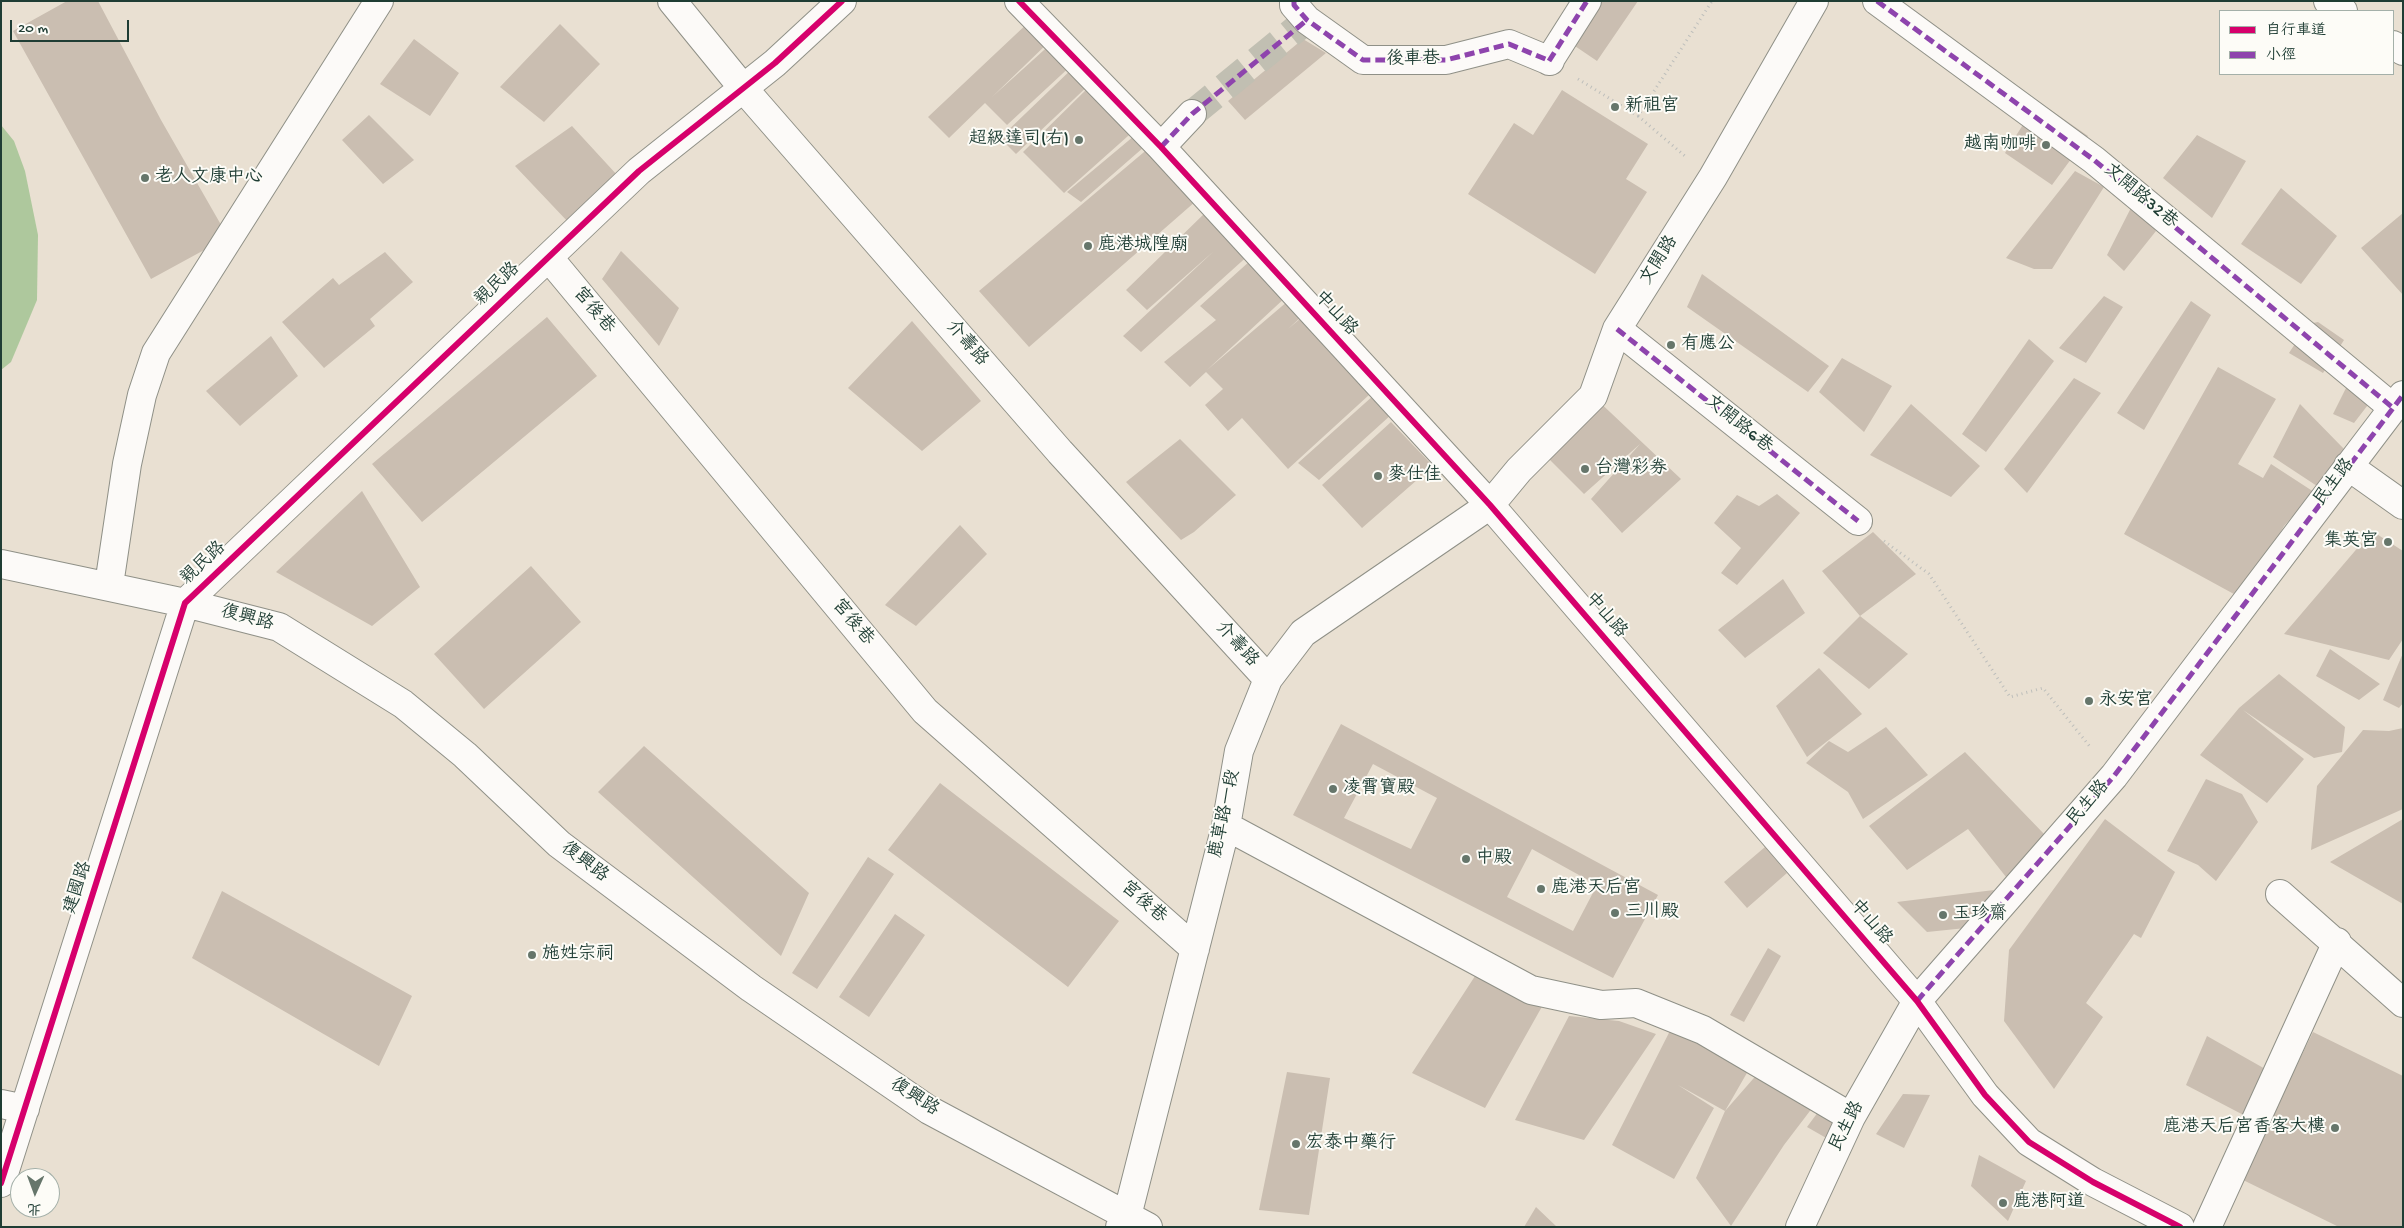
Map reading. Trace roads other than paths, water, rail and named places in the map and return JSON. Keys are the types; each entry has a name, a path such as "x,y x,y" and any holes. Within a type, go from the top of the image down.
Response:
{"street":[{"path":"109,585 127,464 142,395 156,353 378,1"},
{"name":"介壽路","path":"672,1 743,88 1060,452 1268,679"},
{"name":"親民路","path":"185,602 549,258 639,170 775,63 842,1"},
{"name":"中山路","path":"1019,1 1161,146 1490,505 1917,1001 1986,1095 2029,1142 2093,1182 2180,1227"},
{"name":"後車巷","path":"1294,1 1294,5 1307,20 1363,60 1446,60 1509,44 1549,61 1587,1"},
{"name":"文開路","path":"1490,505 1519,470 1593,396 1617,329 1713,177 1814,1"},
{"name":"文開路32巷","path":"1877,1 2094,160 2398,401"},
{"path":"2328,1 2342,10"},
{"path":"1161,146 1192,114"},
{"name":"宮後巷","path":"549,258 925,712 1195,949"},
{"name":"文開路6巷","path":"1617,329 1858,521"},
{"name":"民生路","path":"1800,1227 1851,1117 1917,1001 2114,776 2398,401"},
{"path":"2348,466 2403,505"},
{"name":"鹿草路一段","path":"1132,1223 1195,949 1226,826 1239,751 1268,679 1303,633 1490,505"},
{"name":"復興路","path":"1,564 185,602 280,627 403,704 465,755 559,844 751,988 929,1110 1132,1223"},
{"name":"建國路","path":"1,1182 13,1107 185,602"},
{"path":"1226,826 1531,990 1601,1006 1636,1003 1703,1030 1851,1117"},
{"path":"2280,894 2337,942 2403,1003"},
{"path":"2207,1227 2337,942"}],"tunnel":[{"path":"1192,114 1307,20"}],"place":[{"name":"新祖宮","path":"1615,107"},
{"name":"超級達司(右)","path":"1079,140"},
{"name":"越南咖啡","path":"2046,145"},
{"name":"老人文康中心","path":"145,178"},
{"name":"鹿港城隍廟","path":"1088,246"},
{"name":"有應公","path":"1671,345"},
{"name":"台灣彩券","path":"1585,469"},
{"name":"麥仕佳","path":"1378,476"},
{"name":"集英宮","path":"2388,542"},
{"name":"永安宮","path":"2089,701"},
{"name":"凌霄寶殿","path":"1333,789"},
{"name":"中殿","path":"1466,859"},
{"name":"鹿港天后宮","path":"1541,889"},
{"name":"三川殿","path":"1615,913"},
{"name":"玉珍齋","path":"1943,915"},
{"name":"施姓宗祠","path":"532,955"},
{"name":"鹿港天后宮香客大樓","path":"2335,1128"},
{"name":"宏泰中藥行","path":"1296,1144"},
{"name":"鹿港阿道","path":"2003,1203"}]}
